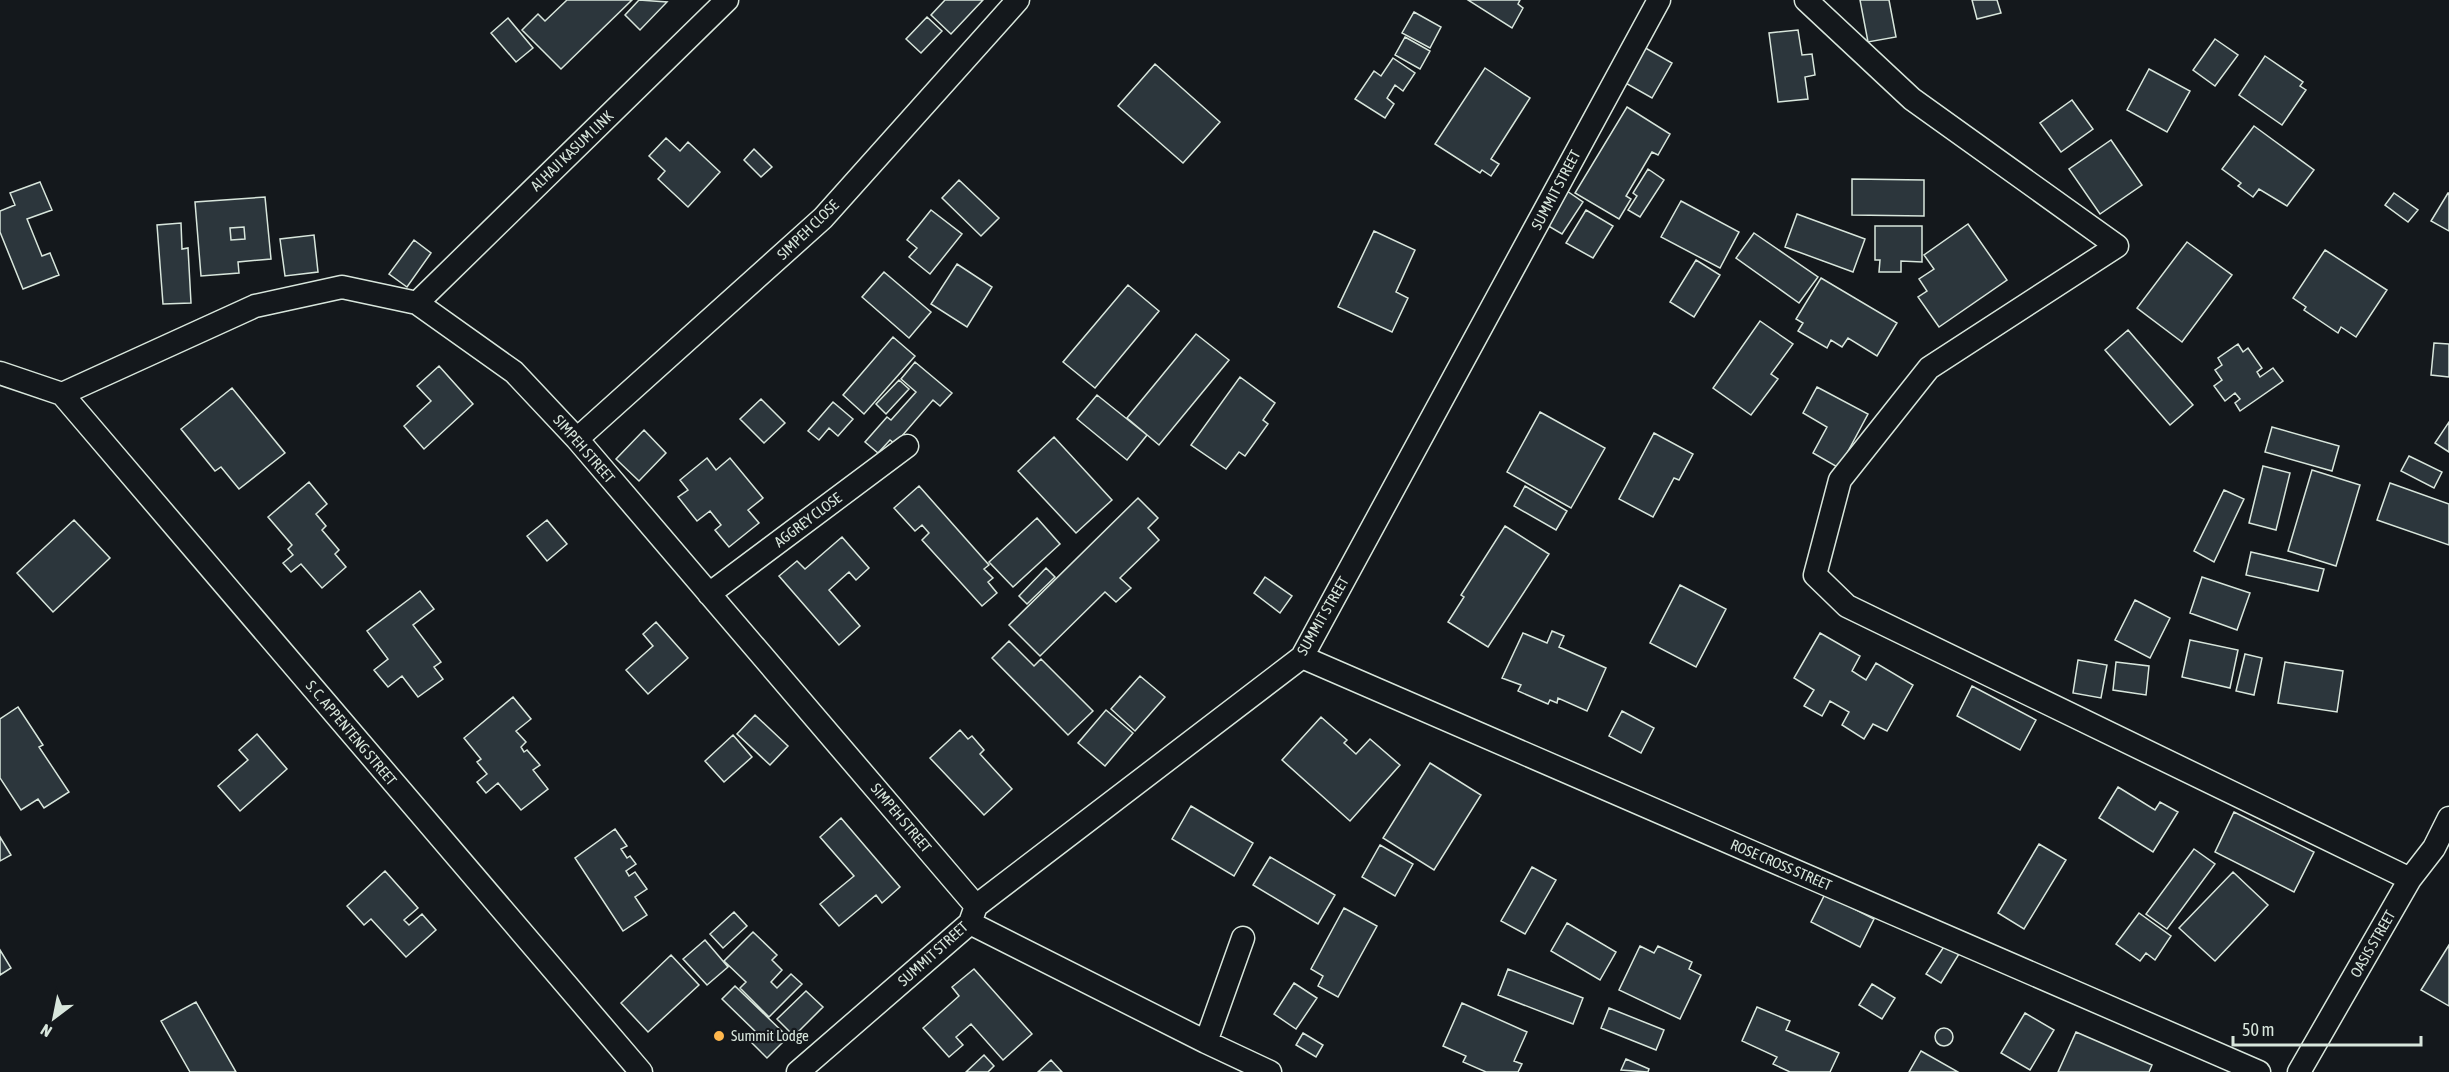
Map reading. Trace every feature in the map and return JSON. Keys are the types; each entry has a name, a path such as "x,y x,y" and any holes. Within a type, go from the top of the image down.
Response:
{"street":[{"name":"ALHAJI KASUM LINK","path":"417,303 727,0"},
{"name":"SIMPEH CLOSE","path":"577,439 823,218 1018,0"},
{"name":"SUMMIT STREET","path":"798,1072 973,915 1302,657 1659,0"},
{"path":"1806,0 1912,99 2117,246 1929,368 1840,480 1815,575 1847,606 2410,879"},
{"name":"SIMPEH STREET","path":"62,394 255,306 342,287 417,303 514,372 577,439 709,594 973,915"},
{"path":"0,373 62,394"},
{"name":"S. C. APPENTENG STREET","path":"62,394 641,1072"},
{"name":"AGGREY CLOSE","path":"709,594 907,446"},
{"name":"ROSE CROSS STREET","path":"1302,657 2259,1072"},
{"name":"OASIS STREET","path":"2300,1072 2410,879 2441,852 2449,818"},
{"path":"973,915 1206,1042 1270,1072"},
{"path":"1206,1042 1243,938"}],"building":[{"path":"567,0 632,0 561,69 522,30 538,14 545,21"},
{"path":"639,0 667,2 640,30 625,15"},
{"path":"945,0 983,0 951,34 931,15"},
{"path":"1468,0 1520,0 1518,4 1523,8 1512,28"},
{"path":"1860,0 1889,0 1896,37 1868,42"},
{"path":"1972,0 1997,0 2001,13 1977,19"},
{"path":"1414,12 1441,27 1430,48 1402,33"},
{"path":"927,17 942,31 921,53 906,39"},
{"path":"508,18 533,48 516,62 491,33"},
{"path":"1798,30 1802,55 1812,54 1815,75 1805,77 1808,99 1778,102 1769,33"},
{"path":"1405,37 1430,51 1420,69 1395,55"},
{"path":"2215,39 2238,55 2215,86 2193,70"},
{"path":"1642,46 1672,63 1652,98 1622,81"},
{"path":"2265,56 2303,82 2300,86 2306,90 2282,125 2239,95"},
{"path":"1393,58 1415,73 1403,91 1395,85 1387,98 1394,104 1385,118 1355,99 1374,71 1381,76"},
{"path":"1155,64 1220,122 1183,163 1118,106"},
{"path":"1485,68 1530,98 1491,159 1499,164 1491,176 1482,170 1480,173 1435,144"},
{"path":"2149,69 2190,91 2167,132 2127,110"},
{"path":"2072,100 2093,129 2061,152 2040,123"},
{"path":"1627,107 1670,134 1658,155 1652,152 1626,196 1631,199 1619,219 1575,193"},
{"path":"2254,126 2314,170 2287,206 2259,189 2253,197 2238,186 2241,183 2222,169"},
{"path":"666,138 680,151 688,142 720,172 688,207 658,179 665,171 649,156"},
{"path":"2111,140 2142,185 2100,214 2069,169"},
{"path":"754,149 772,167 761,177 744,160"},
{"path":"1648,169 1664,180 1640,217 1628,210 1637,196 1633,193"},
{"path":"1852,179 1924,180 1924,216 1852,215"},
{"path":"959,180 999,218 981,236 942,198"},
{"path":"40,182 52,210 27,219 42,256 50,253 59,275 23,289 0,232 0,211 15,205 10,193"},
{"path":"1567,191 1583,202 1562,234 1545,224"},
{"path":"2394,193 2418,210 2408,222 2385,205"},
{"path":"2449,193 2449,231 2431,221"},
{"path":"265,197 271,259 238,262 239,273 201,276 195,202","holes":["244,227 245,239 231,240 230,228"]},
{"path":"1681,201 1739,232 1720,268 1661,237"},
{"path":"931,210 962,234 930,274 909,257 917,248 907,240"},
{"path":"1586,210 1613,226 1593,258 1566,243"},
{"path":"1797,214 1865,239 1853,272 1785,247"},
{"path":"181,223 182,249 188,248 191,303 163,304 157,225"},
{"path":"1968,224 2007,280 1939,327 1918,297 1927,291 1919,279 1934,269 1924,255"},
{"path":"1875,226 1922,226 1922,262 1901,261 1901,272 1879,272 1880,260 1875,260"},
{"path":"244,227 245,239 231,240 230,228"},
{"path":"1374,231 1415,250 1396,292 1408,298 1392,332 1338,307"},
{"path":"1754,233 1818,277 1799,303 1736,258"},
{"path":"314,235 318,272 285,276 280,239"},
{"path":"414,240 431,253 407,287 389,274"},
{"path":"2187,242 2232,275 2182,342 2137,308"},
{"path":"2325,250 2387,290 2356,337 2341,327 2338,333 2304,310 2306,307 2293,298"},
{"path":"1696,260 1720,275 1694,317 1670,302"},
{"path":"957,264 992,287 967,327 931,304"},
{"path":"884,272 931,312 909,338 862,297"},
{"path":"1821,278 1897,323 1877,356 1848,338 1842,347 1831,340 1827,348 1798,331 1803,323 1796,319"},
{"path":"1128,285 1159,311 1095,388 1063,362"},
{"path":"1760,321 1793,344 1771,374 1778,379 1751,415 1713,388"},
{"path":"2128,330 2193,405 2170,425 2105,350"},
{"path":"1196,334 1229,360 1159,445 1127,418"},
{"path":"893,337 915,356 864,414 843,395"},
{"path":"2434,343 2449,344 2449,377 2431,375"},
{"path":"2238,344 2243,352 2248,348 2262,368 2257,372 2260,377 2273,368 2283,381 2240,411 2235,403 2240,399 2235,393 2225,401 2214,386 2222,380 2215,370 2222,365 2218,358"},
{"path":"915,362 952,393 940,406 933,400 895,444 890,440 878,453 865,442 887,417 891,420 916,392 901,379"},
{"path":"439,366 473,404 424,449 404,426 431,401 417,386"},
{"path":"1240,377 1275,403 1263,420 1268,424 1245,456 1239,452 1226,469 1191,445"},
{"path":"899,380 909,389 886,414 876,404"},
{"path":"1817,387 1868,414 1839,468 1813,453 1827,427 1803,413"},
{"path":"232,388 285,453 239,489 221,467 215,471 181,429"},
{"path":"1097,395 1147,435 1127,460 1077,419"},
{"path":"761,399 785,423 764,443 740,419"},
{"path":"833,402 853,419 838,436 829,428 819,440 808,431"},
{"path":"1540,412 1605,448 1571,508 1507,472"},
{"path":"2449,422 2449,452 2435,443"},
{"path":"2272,427 2339,446 2332,471 2265,452"},
{"path":"644,430 666,453 639,481 616,459"},
{"path":"1654,433 1693,454 1679,480 1674,478 1653,517 1619,499"},
{"path":"1054,437 1112,500 1076,533 1018,471"},
{"path":"2409,456 2442,472 2434,488 2401,471"},
{"path":"707,458 716,470 730,458 763,498 748,510 759,523 729,547 715,530 721,525 710,511 697,521 678,497 688,490 680,480"},
{"path":"2263,466 2290,473 2276,530 2249,523"},
{"path":"2312,470 2360,485 2336,566 2288,551"},
{"path":"309,482 327,504 316,514 326,526 322,530 339,550 335,554 346,567 322,588 301,564 291,572 283,563 293,555 288,549 292,545 268,517"},
{"path":"2390,483 2449,504 2449,545 2377,520"},
{"path":"919,486 989,565 984,569 993,578 988,582 997,593 982,606 922,540 929,533 922,525 915,531 894,508"},
{"path":"1525,486 1567,511 1556,530 1514,506"},
{"path":"2224,490 2244,499 2214,562 2194,551"},
{"path":"1138,498 1158,518 1148,528 1159,540 1120,578 1131,588 1116,602 1105,592 1040,656 1009,625"},
{"path":"1037,518 1060,544 1013,587 989,562"},
{"path":"74,520 110,558 53,612 17,573"},
{"path":"547,520 567,544 547,561 527,536"},
{"path":"1505,526 1549,554 1488,647 1448,622 1464,597 1461,595"},
{"path":"842,537 869,568 856,580 849,572 829,590 860,626 839,645 779,576 797,561 805,569"},
{"path":"2251,552 2324,569 2318,591 2246,575"},
{"path":"1046,568 1055,577 1027,604 1019,596"},
{"path":"1265,577 1292,596 1280,613 1254,593"},
{"path":"2202,577 2250,593 2237,630 2190,613"},
{"path":"1680,585 1726,609 1696,667 1650,643"},
{"path":"420,591 434,609 413,625 441,662 434,667 443,679 418,697 402,676 388,687 374,670 388,659 367,631"},
{"path":"2135,600 2170,618 2150,658 2115,640"},
{"path":"656,622 688,658 648,694 626,670 653,646 643,634"},
{"path":"1552,631 1564,636 1559,647 1606,668 1587,711 1558,698 1557,703 1550,700 1548,704 1518,691 1521,685 1502,678 1523,633 1547,643"},
{"path":"1820,633 1860,656 1852,671 1866,680 1876,663 1913,685 1887,731 1873,724 1864,739 1842,725 1849,712 1830,701 1822,716 1804,706 1814,690 1794,678"},
{"path":"2190,640 2238,650 2230,688 2182,677"},
{"path":"1009,641 1034,666 1041,659 1093,711 1068,735 992,658"},
{"path":"2245,654 2262,658 2254,695 2236,691"},
{"path":"2078,660 2107,665 2101,698 2073,693"},
{"path":"2116,662 2149,666 2146,695 2113,690"},
{"path":"2285,662 2343,671 2337,712 2278,703"},
{"path":"1140,676 1165,697 1135,731 1111,709"},
{"path":"1972,686 2036,720 2020,750 1957,716"},
{"path":"513,697 531,719 516,731 526,742 521,747 524,752 527,750 540,765 533,770 548,789 521,810 498,783 486,793 477,782 487,774 477,762 481,759 464,738"},
{"path":"18,707 43,745 39,747 69,792 44,808 38,799 21,810 0,778 0,719"},
{"path":"1106,710 1133,733 1105,766 1078,743"},
{"path":"1622,711 1654,728 1641,753 1609,736"},
{"path":"755,715 788,746 770,765 737,734"},
{"path":"1321,717 1347,740 1344,743 1356,754 1370,739 1400,765 1350,821 1282,760"},
{"path":"960,730 968,739 972,736 984,750 980,754 1012,789 984,815 930,758"},
{"path":"257,734 287,769 240,811 218,786 248,760 239,750"},
{"path":"733,735 752,757 724,782 705,761"},
{"path":"1430,763 1481,795 1434,870 1383,838"},
{"path":"2118,787 2155,810 2160,802 2178,812 2153,852 2099,818"},
{"path":"1191,806 1253,843 1234,876 1172,839"},
{"path":"2234,812 2314,852 2294,892 2215,852"},
{"path":"841,818 900,887 882,903 876,895 839,926 820,904 854,876 820,837"},
{"path":"615,829 627,846 621,849 627,858 630,856 636,864 626,871 629,876 635,872 647,889 635,897 647,915 623,931 575,858"},
{"path":"0,837 11,855 0,861"},
{"path":"2039,844 2066,860 2024,929 1998,913"},
{"path":"1380,845 1413,864 1395,896 1362,877"},
{"path":"2194,849 2215,864 2167,929 2146,914"},
{"path":"1270,857 1335,895 1318,924 1253,885"},
{"path":"1532,867 1556,880 1525,934 1501,921"},
{"path":"385,871 418,908 404,920 409,925 422,914 436,930 406,957 371,919 364,925 347,906"},
{"path":"2233,872 2268,905 2215,961 2179,928"},
{"path":"1825,894 1874,919 1860,947 1811,922"},
{"path":"1344,908 1377,926 1338,997 1318,986 1323,976 1311,969"},
{"path":"734,912 747,926 723,948 710,934"},
{"path":"2139,913 2171,936 2155,960 2146,953 2140,961 2116,944"},
{"path":"1567,923 1616,952 1600,980 1551,951"},
{"path":"753,932 777,955 772,960 782,970 771,982 777,988 791,974 802,984 769,1017 740,988 746,982 724,961"},
{"path":"705,940 728,967 707,985 683,959"},
{"path":"1945,945 1959,954 1941,983 1926,974"},
{"path":"2449,945 2449,1006 2421,990"},
{"path":"1640,946 1654,953 1658,946 1692,962 1689,969 1701,975 1680,1019 1619,990"},
{"path":"0,950 11,968 0,975"},
{"path":"671,955 699,985 648,1032 621,1003"},
{"path":"974,969 1032,1034 1003,1060 971,1024 956,1037 963,1045 949,1057 923,1028 959,996 952,987"},
{"path":"1508,969 1583,998 1573,1024 1498,995"},
{"path":"1294,983 1317,998 1296,1029 1274,1014"},
{"path":"1872,984 1895,998 1882,1019 1859,1005"},
{"path":"735,986 788,1037 767,1058 751,1042 758,1034 722,999"},
{"path":"806,991 823,1007 794,1036 777,1019"},
{"path":"196,1002 236,1072 190,1072 161,1021"},
{"path":"1462,1003 1527,1032 1514,1061 1522,1064 1518,1072 1486,1072 1463,1062 1466,1056 1443,1046"},
{"path":"1757,1007 1790,1021 1786,1030 1839,1053 1830,1072 1790,1072 1773,1064 1777,1057 1742,1041"},
{"path":"1609,1008 1664,1030 1656,1050 1601,1028"},
{"path":"2025,1013 2054,1030 2030,1070 2001,1053"},
{"path":"1940,1028 1948,1028 1953,1033 1951,1044 1940,1046 1935,1041 1935,1033"},
{"path":"2076,1032 2152,1065 2149,1072 2058,1072"},
{"path":"1303,1033 1323,1045 1316,1057 1296,1045"},
{"path":"1921,1051 1958,1072 1909,1072"},
{"path":"984,1055 994,1066 988,1072 966,1072"},
{"path":"1626,1059 1649,1069 1648,1072 1621,1070"},
{"path":"1051,1060 1062,1072 1038,1072"}],"place":[{"name":"Summit Lodge","path":"719,1036"}]}
